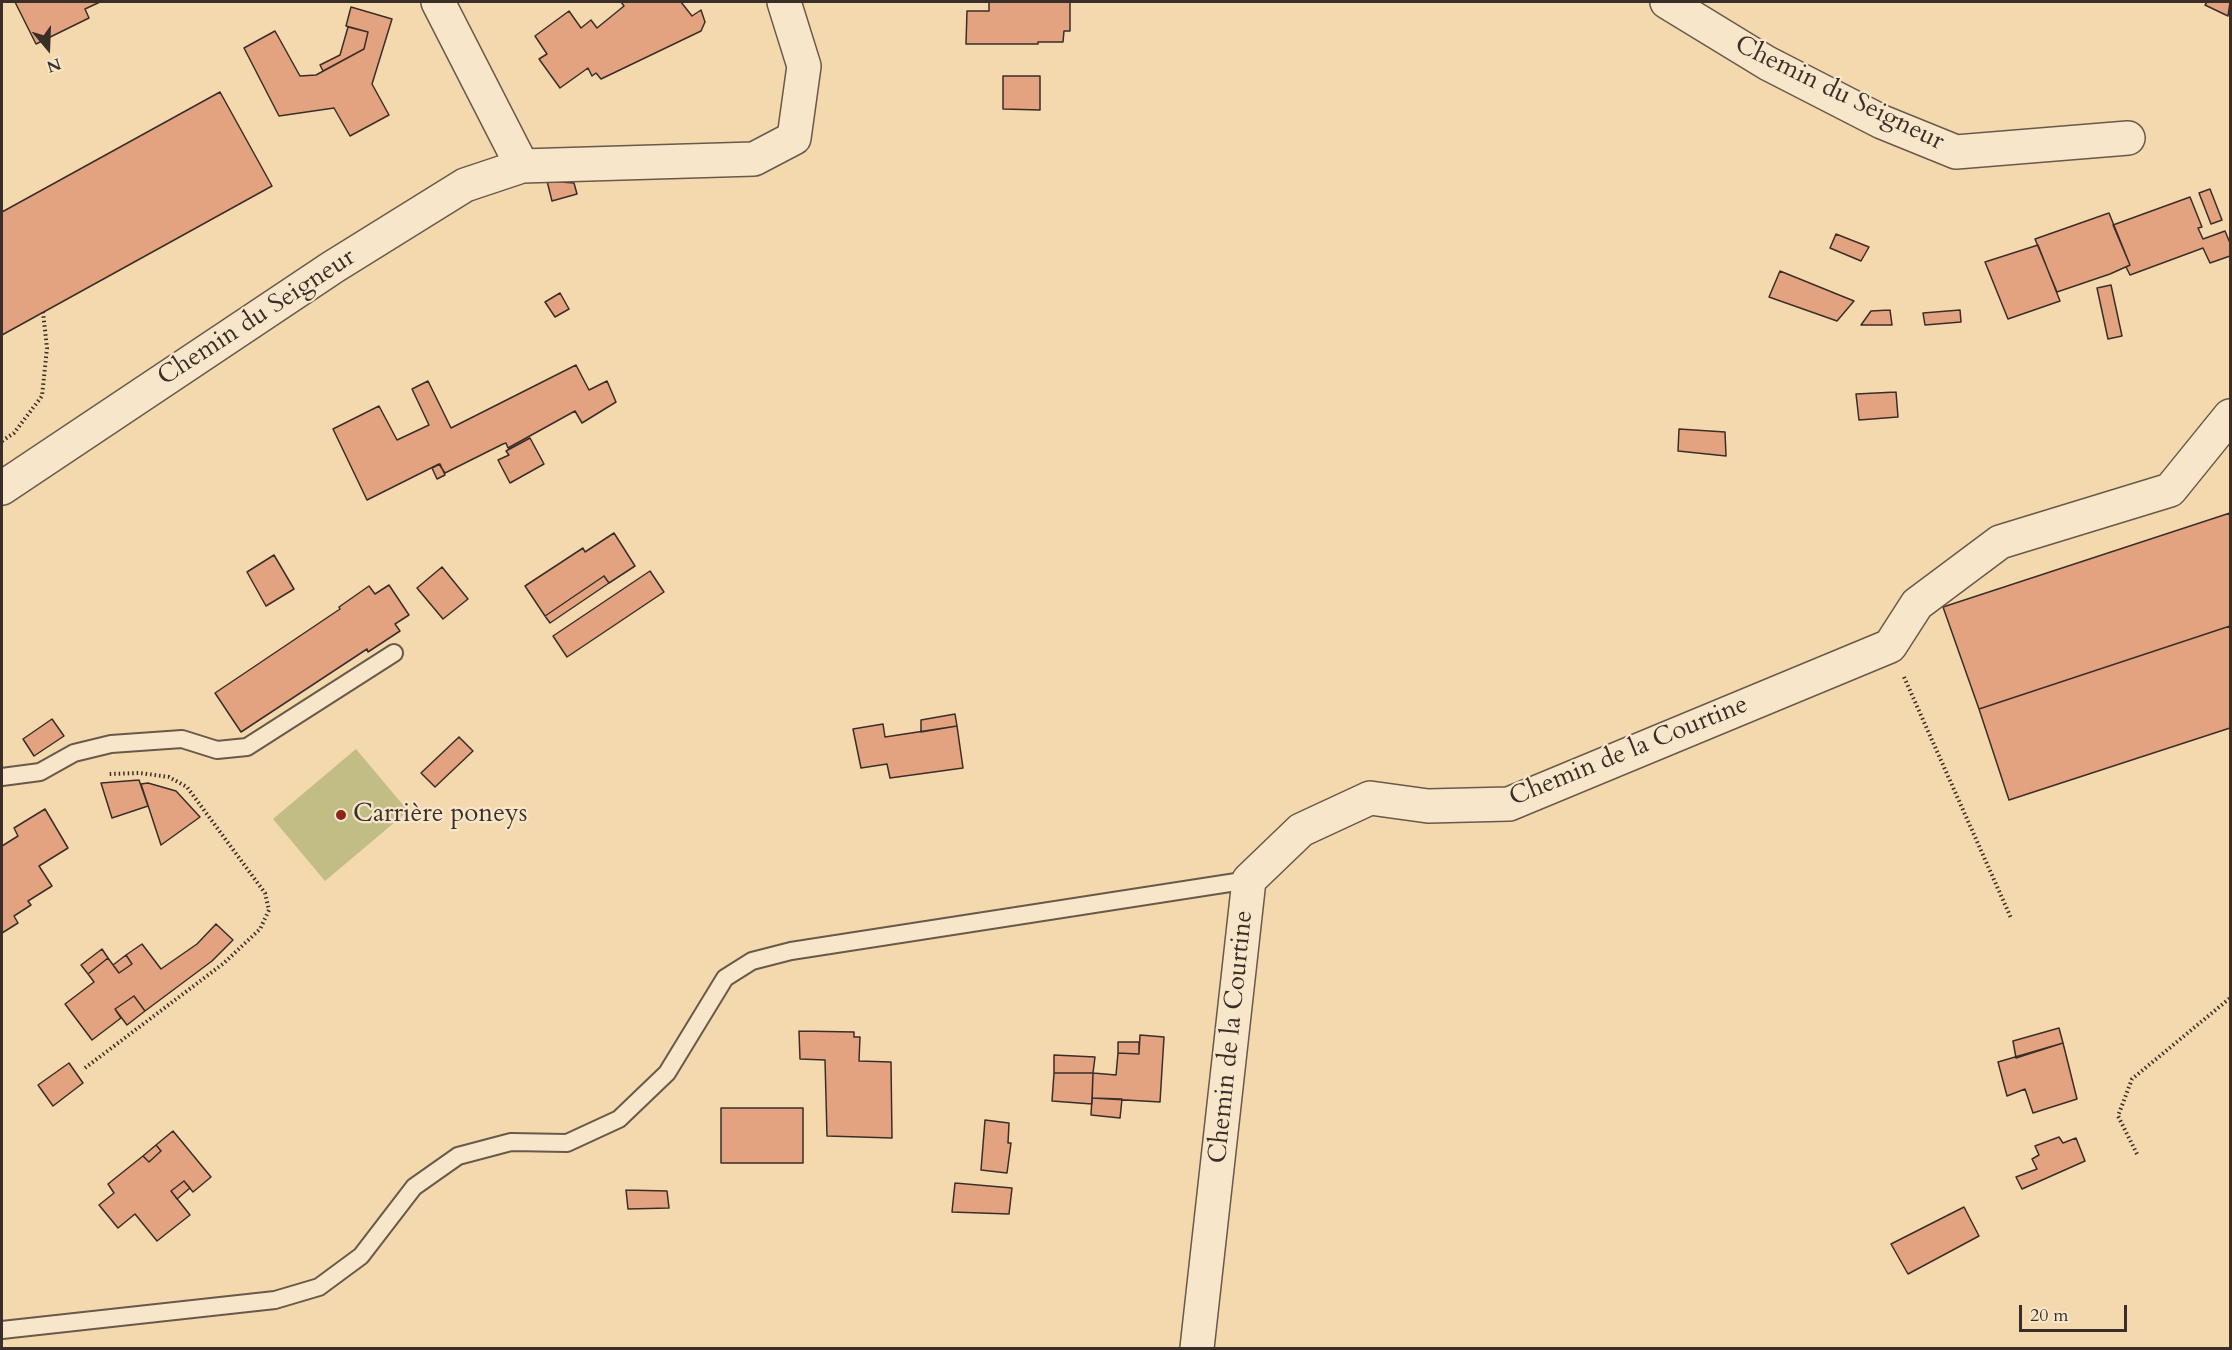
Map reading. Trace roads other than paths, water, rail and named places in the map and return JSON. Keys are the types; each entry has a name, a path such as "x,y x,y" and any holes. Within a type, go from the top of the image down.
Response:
{"street":[{"path":"438,2 522,166"},
{"name":"Chemin du Seigneur","path":"2,488 333,267 465,186 522,166 754,159 794,138 804,66 784,2"},
{"name":"Chemin du Seigneur","path":"1666,2 1767,63 1882,122 1956,152 2128,138"},
{"name":"Chemin de la Courtine","path":"1197,1348 1249,879 1301,830 1370,798 1428,806 1509,804 1890,646 1917,604 2000,542 2170,489 2230,416"}],"lane":[{"path":"2,777 40,772 74,753 111,744 182,739 217,750 247,747 394,653"},
{"path":"2,1330 275,1300 319,1287 361,1256 414,1187 458,1156 511,1142 567,1143 619,1119 668,1073 725,978 752,961 791,951 1249,879"}],"place":[{"name":"Carrière poneys","path":"341,815"}]}
